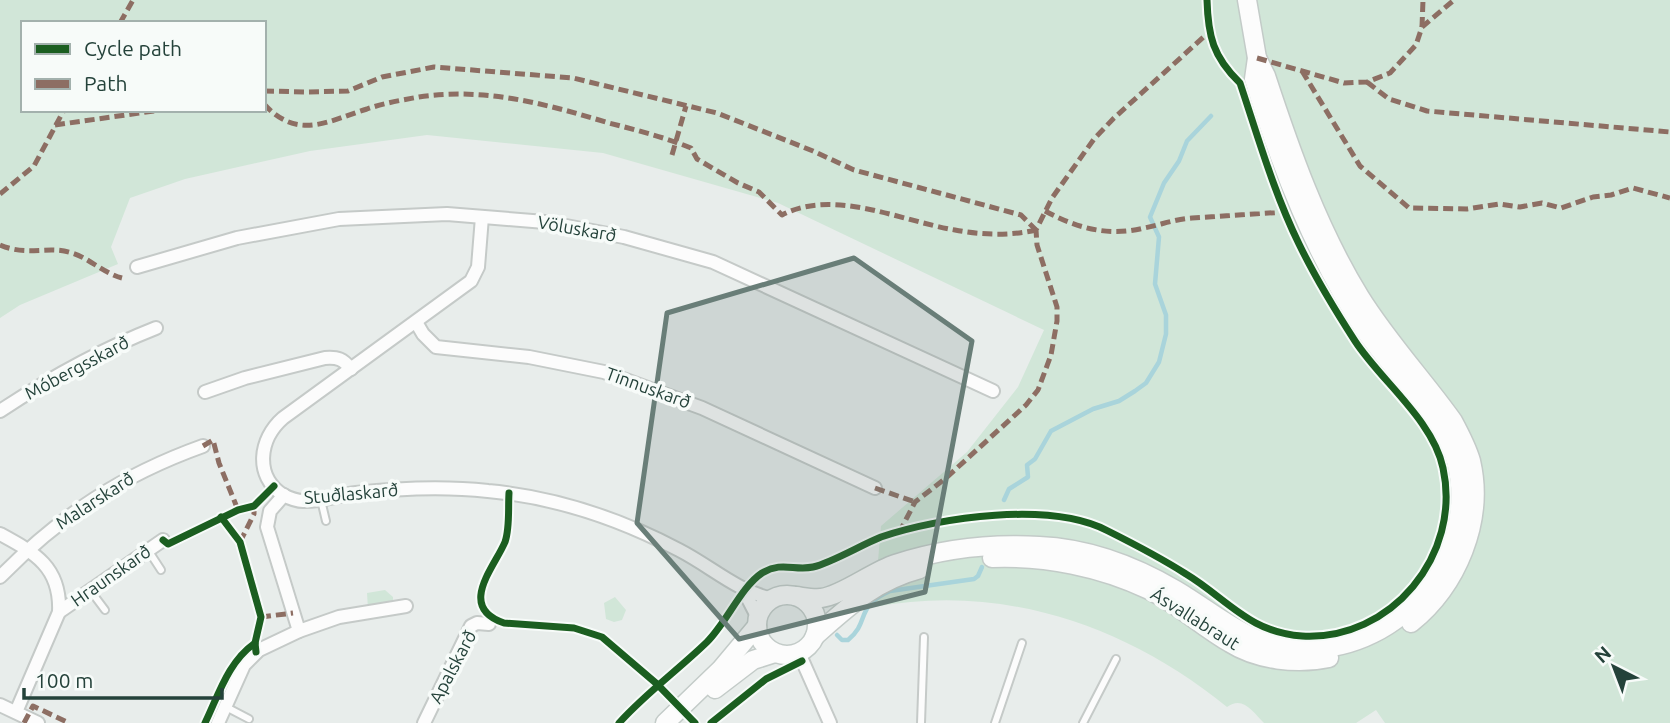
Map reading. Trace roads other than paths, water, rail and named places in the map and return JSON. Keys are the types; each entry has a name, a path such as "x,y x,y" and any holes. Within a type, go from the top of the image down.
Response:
{"main road":[{"name":"Ásvallabraut","path":"796,596 822,598 893,565 926,555 992,545 1040,546 1072,550 1132,568 1178,592 1240,633 1272,645 1306,649 1341,646 1374,634 1402,616 1425,593 1444,565 1456,534 1461,505 1456,460 1437,421 1366,331 1321,256 1297,202 1254,79 1256,58 1247,0"},
{"name":"Ásvallabraut","path":"815,636 874,586 939,564 995,558 1062,562 1129,582 1166,600 1233,645 1267,657 1302,662 1357,652 1390,638 1418,617 1442,591 1461,559 1471,525 1474,488 1468,451 1453,421 1380,326 1344,269 1317,215 1266,76 1256,58"},
{"path":"665,723 721,669 757,622 761,610 772,599 779,596 796,596 812,608 816,618 815,636 806,649 799,653 782,655 775,653 762,642 757,622"},
{"path":"680,723 732,674 753,660 775,653"}],"street":[{"name":"Völuskarð","path":"136,267 213,243 318,222 409,214 447,214 545,222 602,232 713,262 993,391"},
{"name":"Stuðlaskarð","path":"482,217 478,267 471,281 283,418 267,438 262,455 265,472 271,483 284,495 301,501 421,488 471,489 528,496 584,510 632,527 677,549 744,591 772,599"},
{"name":"Tinnuskarð","path":"415,322 436,347 552,361 604,372 650,387 876,488"},
{"name":"Móbergsskarð","path":"0,411 70,368 156,328"},
{"path":"205,392 245,378 325,358 338,358 351,369"},
{"name":"Malarskarð","path":"0,577 69,515 121,481 167,459 203,446"},
{"path":"284,495 271,511 267,527 299,631"},
{"name":"Hraunskarð","path":"0,534 43,561 53,575 59,593 59,612 16,712"},
{"name":"Hraunskarð","path":"59,612 163,540"},
{"path":"744,591 757,622"},
{"path":"218,723 244,665 253,654 299,631 339,617 406,606"},
{"name":"Apalskarð","path":"424,723 471,626 477,622 489,624"},
{"path":"799,653 830,723"},
{"path":"0,705 38,723"}],"lane":[{"path":"321,499 326,520"},
{"path":"148,550 161,570"},
{"path":"90,590 105,610"},
{"path":"921,723 924,637"},
{"path":"995,723 1022,643"},
{"path":"1083,723 1116,659"},
{"path":"225,706 249,719"}],"waterway":[{"path":"1004,500 1009,489 1028,477 1027,465 1035,459 1051,431 1093,409 1119,401 1135,391 1146,383 1159,362 1166,334 1166,315 1155,284 1159,237 1150,217 1164,183 1179,161 1187,141 1211,116"},
{"path":"837,635 842,640 848,640 859,627 871,603 890,591 974,579 982,567"}]}
